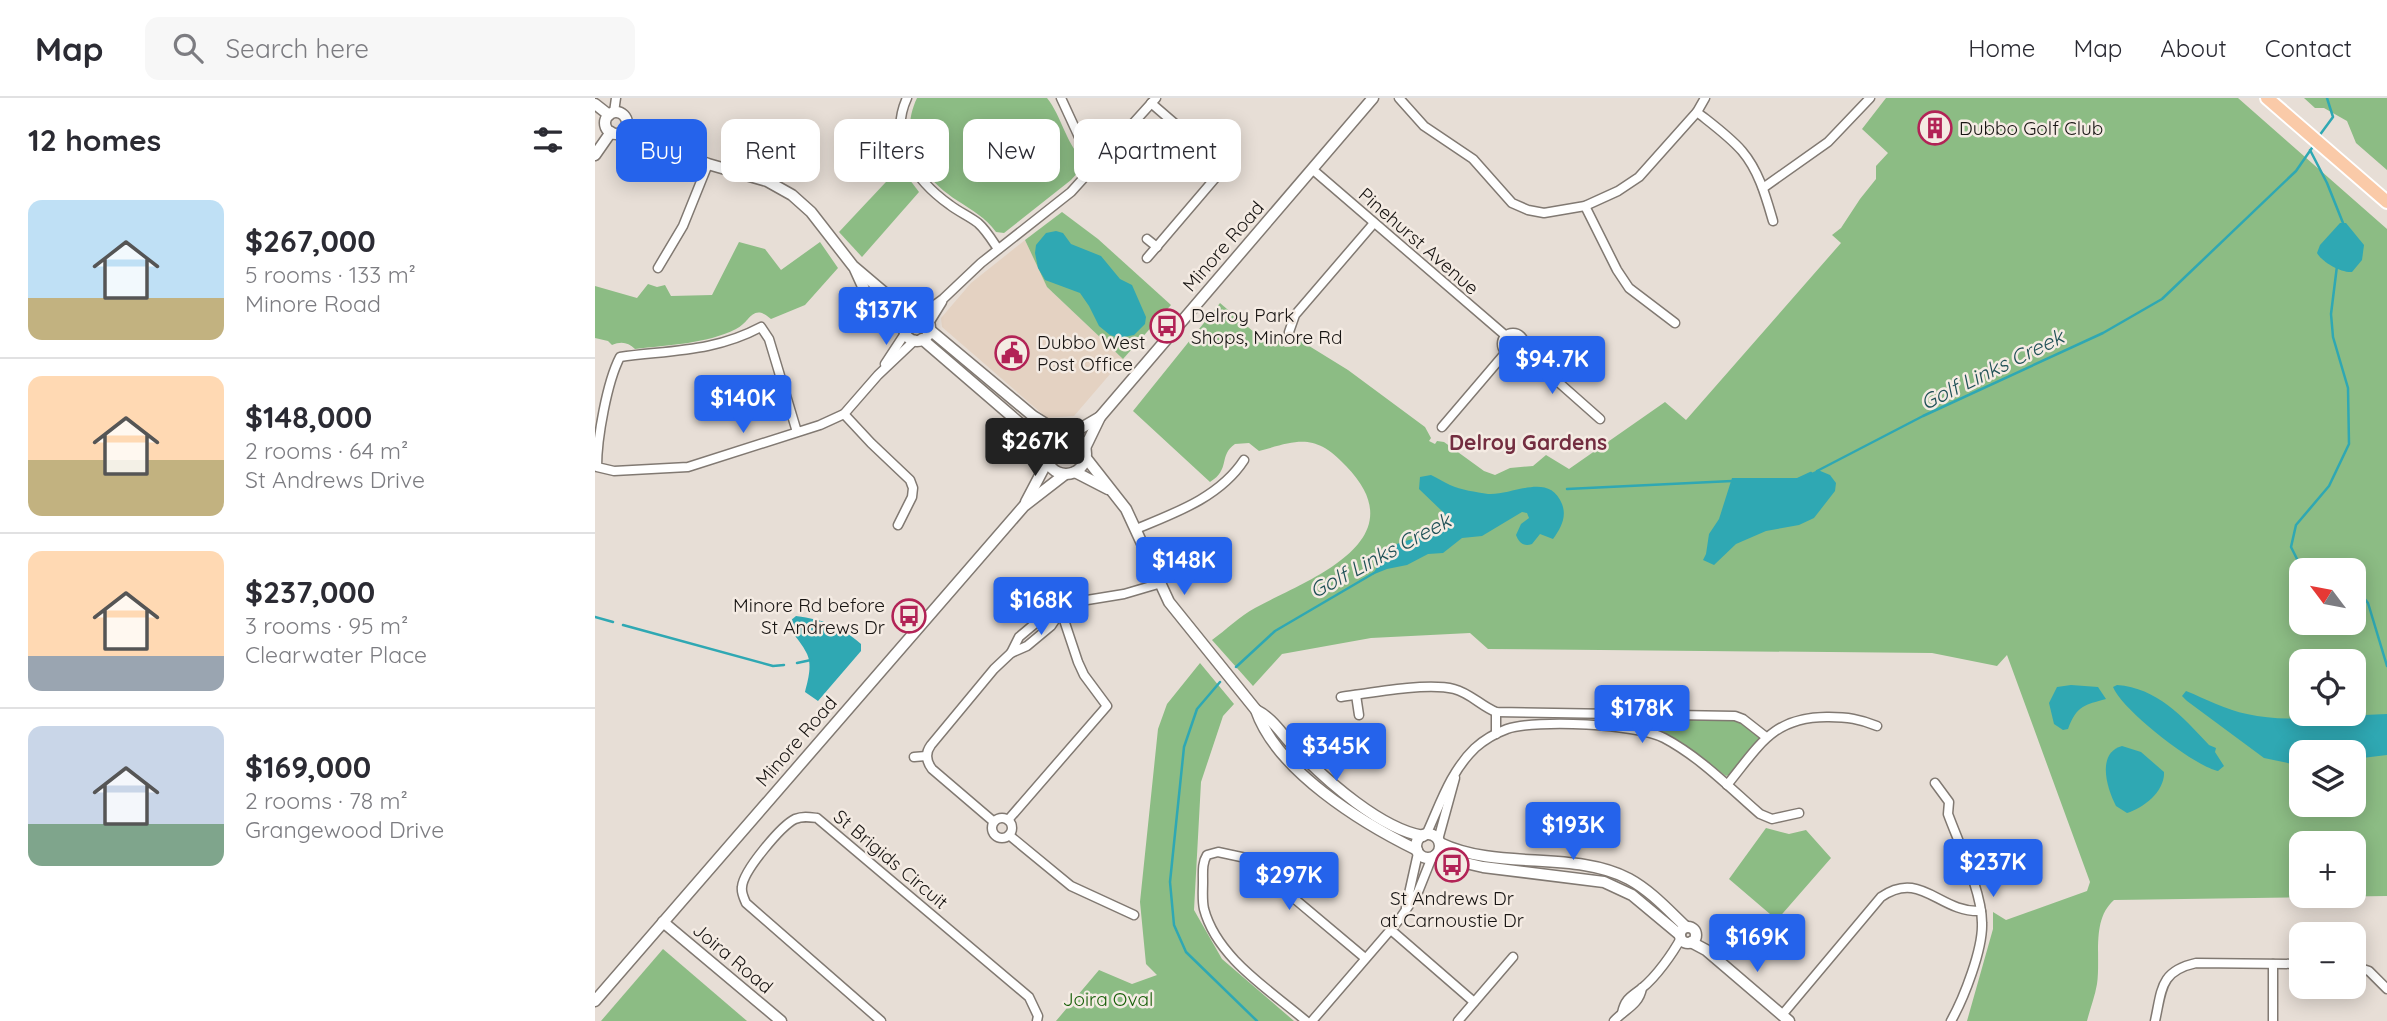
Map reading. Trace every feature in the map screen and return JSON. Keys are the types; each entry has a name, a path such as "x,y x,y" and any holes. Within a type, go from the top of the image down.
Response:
{"highway":[{"path":"2267,98 2387,202"}],"street":[{"path":"611,132 606,124 616,98"},
{"path":"901,119 907,98"},
{"path":"1061,98 1074,125"},
{"name":"Minore Road","path":"1085,453 1100,417 1373,98"},
{"path":"1399,98 1424,126 1473,159 1512,202 1528,210 1544,213 1585,206 1618,191 1639,177 1697,112 1705,98"},
{"path":"1763,188 1828,142 1870,98"},
{"path":"1137,119 1153,101 1217,160 1221,167 1217,176 1147,258"},
{"path":"595,104 612,114 621,113 626,119"},
{"path":"1697,112 1742,150 1763,188 1773,221"},
{"path":"611,132 616,133"},
{"path":"595,155 611,132"},
{"path":"658,268 683,226 708,164 767,181 792,195 811,212 853,266 865,291 918,340 1023,426 1046,456 1053,471 1070,473 1111,491"},
{"name":"Pinehurst Avenue","path":"1312,169 1506,336"},
{"path":"924,182 942,199 982,227 998,249"},
{"path":"878,375 905,328 917,316 943,299 998,249 1080,182"},
{"path":"1585,206 1629,288 1675,323"},
{"path":"1289,332 1295,315 1374,223"},
{"path":"1147,239 1157,247"},
{"path":"853,266 917,316 1033,416 1082,442 1085,453 1126,509 1169,602 1256,710 1260,723 1286,757 1318,788 1357,817 1418,851 1425,858 1434,857 1483,867 1604,882 1632,895 1706,950 1786,1018 1881,897 1892,890 1905,886 1916,888 1957,909 1981,911"},
{"path":"797,432 769,339 761,327 695,350 620,358 614,370 597,449 597,467 614,471 688,467 820,425 844,414 878,375 930,327 943,299"},
{"path":"1514,333 1520,335 1524,341 1522,350 1516,354 1506,352 1503,344 1506,336 1514,333"},
{"path":"1522,350 1600,419"},
{"path":"1442,426 1506,352"},
{"path":"844,414 911,480 912,497 898,525"},
{"name":"Minore Road","path":"1066,434 1100,417"},
{"path":"1046,456 1051,439 1066,434"},
{"path":"1070,473 1080,468 1085,453"},
{"name":"Minore Road","path":"1024,506 1046,456"},
{"path":"1136,529 1185,509 1233,477 1244,460"},
{"name":"Minore Road","path":"595,1001 1024,506 1070,473"},
{"path":"994,821 932,769 926,757 931,744 1011,653 1027,646 1051,626 1061,611 1081,601 1124,594 1158,583"},
{"path":"1008,820 1107,706 1081,668 1061,611"},
{"path":"1341,697 1444,687 1463,692 1496,712 1735,716 1744,719 1766,737"},
{"path":"1356,695 1359,715"},
{"path":"1256,710 1268,716 1295,749 1327,779 1354,800 1408,834 1433,835 1454,850 1485,856 1607,870 1640,886 1687,937"},
{"path":"1496,712 1496,734"},
{"path":"1727,785 1766,737 1781,726 1814,717 1852,718 1877,726"},
{"path":"1406,910 1418,851 1417,842 1424,836 1445,789 1474,750 1507,729 1529,725 1640,729 1675,744 1760,814 1772,819 1799,813"},
{"path":"914,757 926,757"},
{"path":"1312,1021 1391,930 1418,892 1439,850 1455,775"},
{"path":"1935,783 1949,802 1948,814 1981,911 1980,938 1962,1001 1951,1021"},
{"name":"St Brigids Circuit","path":"881,1021 746,903 742,887 746,873 793,820 805,816 817,818 1029,997 1038,1016 1037,1021"},
{"path":"999,818 1008,820 1012,827 1009,835 1004,838 995,836 992,831 994,821 999,818"},
{"path":"1009,835 1071,886 1135,915"},
{"path":"1306,1021 1241,966 1221,943 1207,918 1202,901 1204,862 1207,855 1218,852 1245,858 1365,958"},
{"name":"Joira Road","path":"663,922 781,1021"},
{"path":"1391,930 1474,1002"},
{"path":"1614,1021 1622,1013 1624,1003 1634,991 1642,988 1687,937"},
{"path":"1458,1021 1513,957"},
{"path":"2155,1021 2162,986 2180,967 2196,963 2289,964"},
{"path":"2273,964 2273,1021"},
{"path":"2366,970 2387,989"}],"shaded area":[{"path":"1025,240 1047,287 1123,359 1074,416 1047,418 942,327 941,318 971,283"}],"green space":[{"path":"917,98 1047,98 1059,119 963,119 963,182 1060,182 1060,122 1074,149 1074,177 1004,233 996,232 983,218 935,182 949,182 949,119 911,119"},
{"name":"Dubbo Golf Club","path":"1886,98 2238,98 2387,229 2387,896 2366,896 2366,831 2289,831 2289,897 2114,900 2102,918 2098,939 2097,984 2087,1021 1967,1021 1993,929 1993,912 2006,920 2087,891 2090,882 2007,655 1997,666 1932,653 1488,649 1470,633 1371,638 1282,654 1253,686 1212,640 1249,611 1327,570 1348,554 1364,536 1370,516 1365,492 1346,466 1325,448 1296,442 1259,451 1249,443 1235,444 1227,453 1220,472 1210,482 1133,411 1220,303 1262,339 1275,337 1285,347 1295,346 1301,341 1348,370 1425,427 1431,438 1429,441 1435,444 1437,441 1444,442 1484,471 1495,475 1510,468 1533,466 1546,455 1569,469 1665,402 1686,420 1841,243 1832,235 1841,228 1876,179 1876,166 1888,153 1862,129"},
{"path":"2304,98 2387,98 2387,170 2356,143 2347,121 2324,108 2315,108"},
{"path":"886,182 911,182 919,192 862,257 839,232"},
{"path":"1062,212 1098,239 1171,305 1123,359 1047,287 1025,240"},
{"path":"739,242 765,249 781,270 820,242 838,268 805,305 771,319 765,314 755,313 736,329 712,338 635,349 627,344 612,345 608,341 595,338 595,286 637,298 648,284 657,287 665,285 671,296 712,295"},
{"name":"Joira Oval","path":"1200,663 1234,704 1223,716 1201,782 1194,910 1222,959 1294,1021 1056,1021 1099,970 1132,984 1157,975 1146,964 1140,902 1158,729 1167,704"},
{"path":"1647,717 1735,718 1761,736 1731,774 1726,776 1677,740 1645,726"},
{"path":"1766,828 1789,834 1806,830 1831,858 1777,920 1729,879"},
{"path":"663,949 747,1021 601,1021"}],"water":[{"path":"2340,223 2346,223 2364,245 2362,260 2352,272 2332,266 2317,253 2320,245"},
{"path":"1046,233 1063,233 1071,244 1101,256 1120,279 1132,285 1146,317 1145,324 1134,335 1119,338 1110,335 1099,326 1080,293 1045,280 1038,268 1036,245"},
{"path":"1818,470 1830,475 1836,483 1835,491 1814,518 1799,525 1766,531 1736,544 1714,565 1703,560 1709,534 1719,519 1732,478 1800,478"},
{"path":"1431,475 1454,487 1488,494 1529,487 1548,489 1556,494 1562,504 1562,522 1553,539 1540,534 1532,544 1524,545 1516,535 1521,524 1529,518 1527,513 1522,512 1482,536 1462,538 1443,553 1428,554 1407,565 1372,575 1391,547 1432,534 1443,525 1446,518 1444,513 1419,489 1420,477"},
{"path":"796,616 831,624 861,644 861,651 818,701 805,692 809,662 791,627 790,621"},
{"path":"2117,685 2144,692 2168,705 2209,745 2216,748 2215,752 2224,766 2218,771 2207,767 2160,736 2119,697 2113,687"},
{"path":"2057,687 2098,687 2106,699 2082,707 2068,729 2063,730 2054,724 2049,703"},
{"path":"2186,691 2231,710 2264,717 2289,718 2289,726 2366,726 2366,715 2387,714 2387,755 2366,758 2366,740 2289,740 2289,763 2264,758 2182,696"},
{"path":"2122,746 2141,752 2164,772 2161,786 2152,798 2127,813 2116,806 2109,790 2106,772 2109,756"}],"waterway":[{"name":"Golf Links Creek","path":"2319,136 2333,117 2327,98"},
{"name":"Golf Links Creek","path":"1817,471 1923,416 2103,333 2162,299 2296,171 2314,145"},
{"path":"2310,150 2343,223"},
{"path":"2296,558 2291,547 2296,525 2329,486 2349,444 2348,388 2333,337 2331,314 2337,266"},
{"name":"Golf Links Creek","path":"1798,479 1811,473"},
{"name":"Golf Links Creek","path":"1567,489 1732,481"},
{"name":"Golf Links Creek","path":"1236,667 1275,631 1374,573"},
{"path":"2366,601 2387,666"},
{"path":"595,617 613,622"},
{"path":"623,625 773,666 784,665"},
{"path":"797,663 811,660"},
{"path":"1220,682 1197,709 1184,747 1170,882 1174,925 1186,952 1257,1021"}],"place":[{"name":"Dubbo Golf Club","path":"1935,128"},
{"name":"Delroy Park Shops, Minore Rd","path":"1167,326"},
{"name":"Dubbo West Post Office","path":"1012,353"},
{"name":"Minore Rd before St Andrews Dr","path":"909,616"},
{"name":"St Andrews Dr at Carnoustie Dr","path":"1452,865"}],"district":[{"name":"Delroy Gardens","path":"1528,442"}]}
